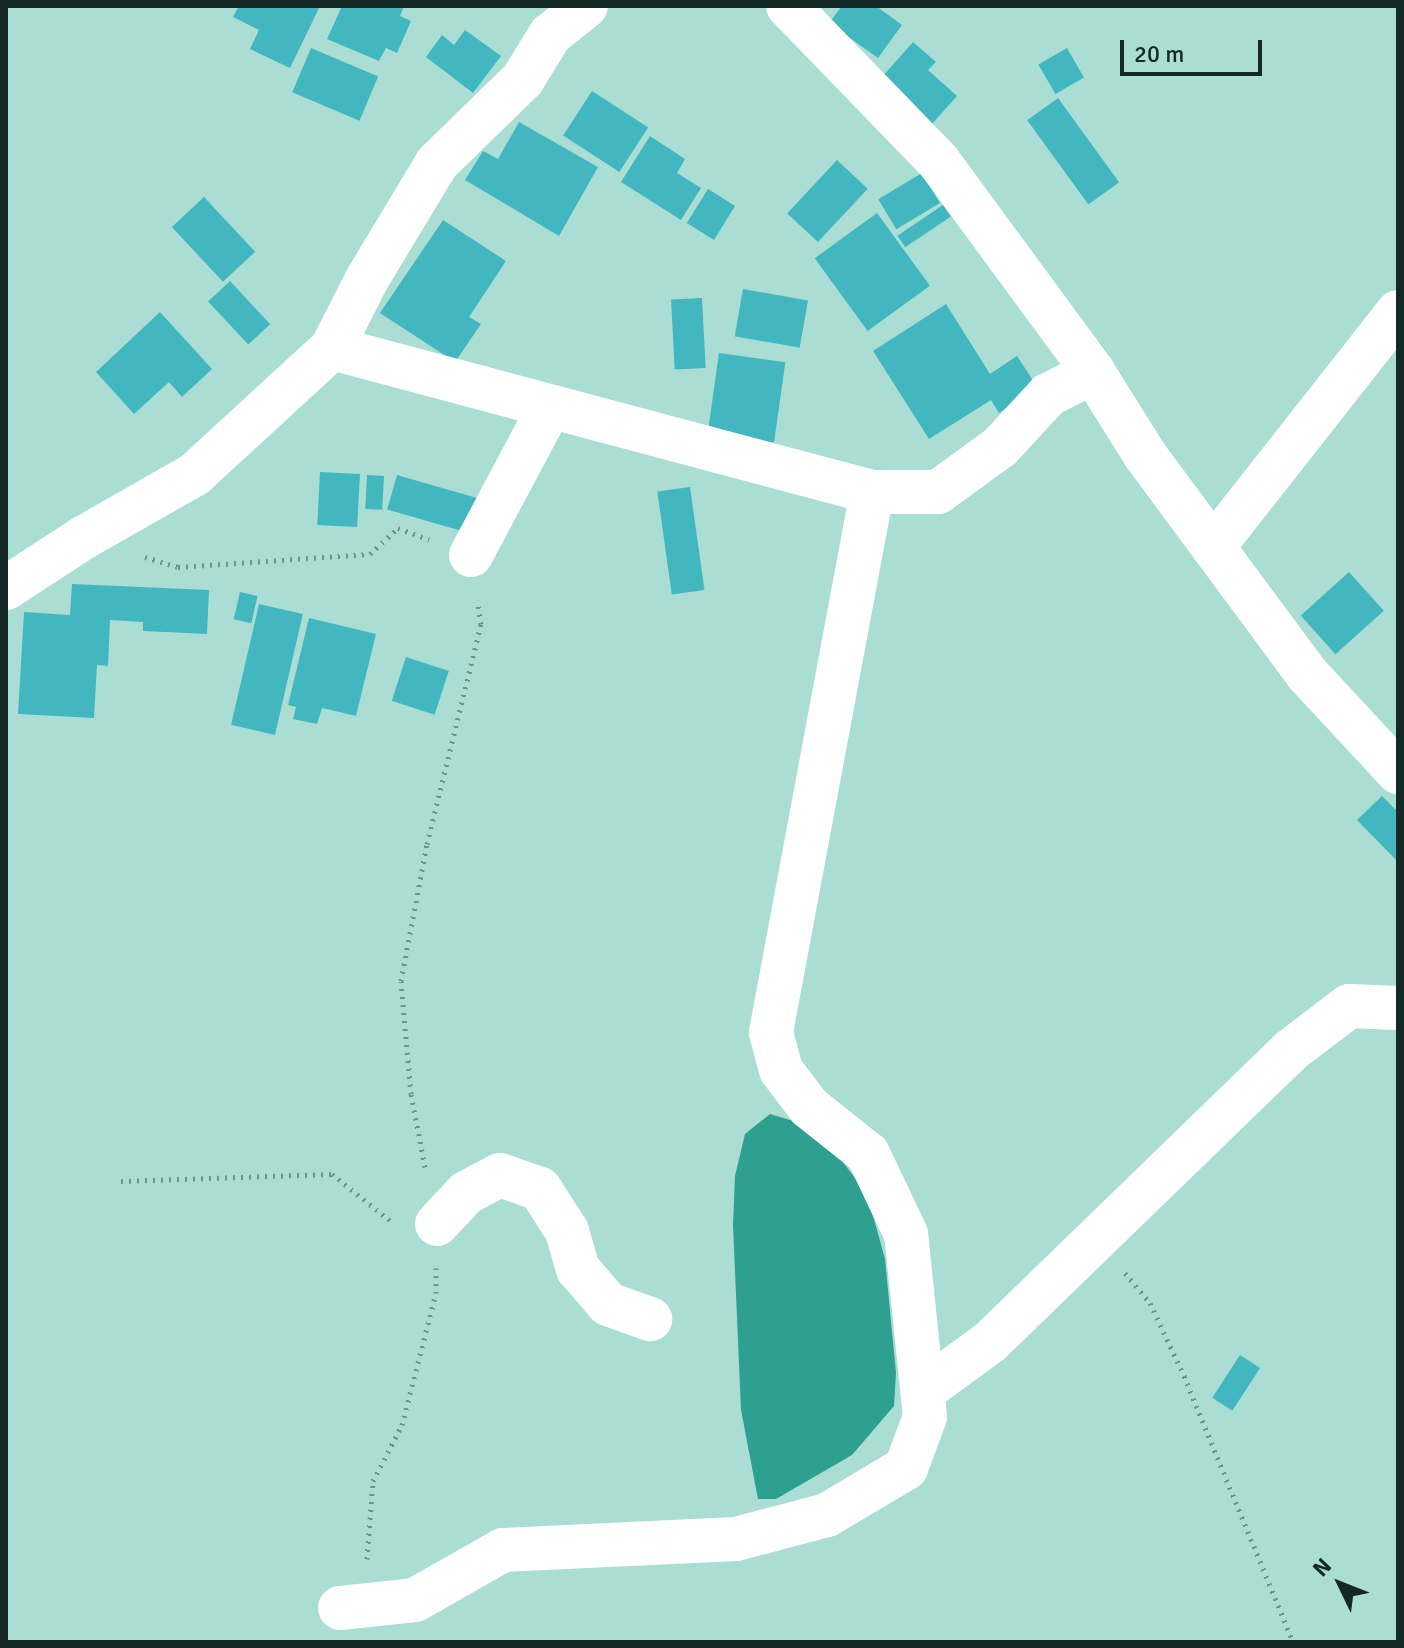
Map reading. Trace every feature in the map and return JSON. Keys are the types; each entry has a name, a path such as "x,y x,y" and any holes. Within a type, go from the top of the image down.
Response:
{"street":[{"path":"6,588 83,538 195,474 332,348 367,279 437,163 523,79 544,20 586,6"},
{"path":"788,6 939,162 1093,372 1145,455 1307,674 1398,772"},
{"path":"1213,547 1398,312"},
{"path":"332,348 872,492 938,492 1000,447 1048,395 1093,372"},
{"path":"471,555 549,408"},
{"path":"340,1608 415,1600 503,1550 736,1539 827,1515 906,1468 925,1417 906,1234 868,1154 809,1107 781,1070 771,1032 872,492"},
{"path":"923,1391 990,1342 1290,1051 1349,1006 1398,1008"},
{"path":"419,1227 466,1193 500,1175 540,1189 567,1231 578,1269 608,1304 650,1319"}],"path":[{"path":"83,538 178,567 370,554 398,528 471,555 481,624 427,844 401,981 419,1227 436,1293 402,1425 373,1481 366,1570 340,1608"},
{"path":"121,1181 332,1174 419,1227"},
{"path":"1094,1241 1150,1303 1235,1496 1293,1642"}],"shaded area":[{"path":"770,1114 800,1123 836,1153 867,1194 885,1259 896,1373 894,1406 852,1455 776,1499 758,1499 741,1410 733,1225 735,1176 745,1134"}],"building":[{"path":"239,6 320,6 290,68 250,49 259,30 233,17"},
{"path":"342,6 404,6 400,16 411,21 397,53 386,48 379,61 327,39"},
{"path":"842,6 876,6 902,25 878,58 829,23"},
{"path":"465,30 501,56 473,93 426,57 442,35 454,45"},
{"path":"913,42 936,62 928,70 957,96 932,124 881,78"},
{"path":"311,48 378,77 359,121 292,92"},
{"path":"1067,48 1084,77 1055,94 1038,64"},
{"path":"592,91 648,127 619,172 563,135"},
{"path":"1058,98 1119,182 1088,204 1027,120"},
{"path":"519,122 598,167 559,236 465,180 483,151 498,159"},
{"path":"650,136 685,159 677,173 701,188 681,220 621,182"},
{"path":"837,160 868,189 818,242 787,213"},
{"path":"922,173 940,203 896,229 878,199"},
{"path":"708,189 735,206 714,240 687,223"},
{"path":"204,197 255,252 223,282 172,227"},
{"path":"943,205 951,217 905,247 897,236"},
{"path":"877,213 930,286 868,331 815,258"},
{"path":"443,220 506,261 469,317 481,324 455,362 380,313"},
{"path":"230,281 270,324 248,345 208,301"},
{"path":"743,289 808,300 800,348 735,336"},
{"path":"702,298 706,368 675,370 671,300"},
{"path":"946,304 990,374 1017,356 1038,388 999,413 991,400 929,439 873,351"},
{"path":"160,312 212,369 182,397 169,382 134,414 96,372"},
{"path":"719,353 785,362 774,443 708,433"},
{"path":"320,472 360,474 357,527 317,525"},
{"path":"367,475 384,476 382,510 365,509"},
{"path":"397,475 479,498 469,533 387,510"},
{"path":"690,487 704,590 672,595 657,492"},
{"path":"1349,572 1384,611 1335,654 1301,615"},
{"path":"72,584 209,590 207,634 143,631 143,622 110,620 108,666 97,665 94,718 18,714 24,612 70,615"},
{"path":"240,592 258,596 251,623 234,619"},
{"path":"259,604 303,614 275,735 231,725"},
{"path":"309,618 376,634 356,716 322,708 317,724 293,719 296,707 288,705"},
{"path":"406,657 449,671 435,715 392,701"},
{"path":"1382,796 1398,812 1398,862 1357,820"},
{"path":"1240,1355 1260,1368 1232,1411 1212,1398"}]}
